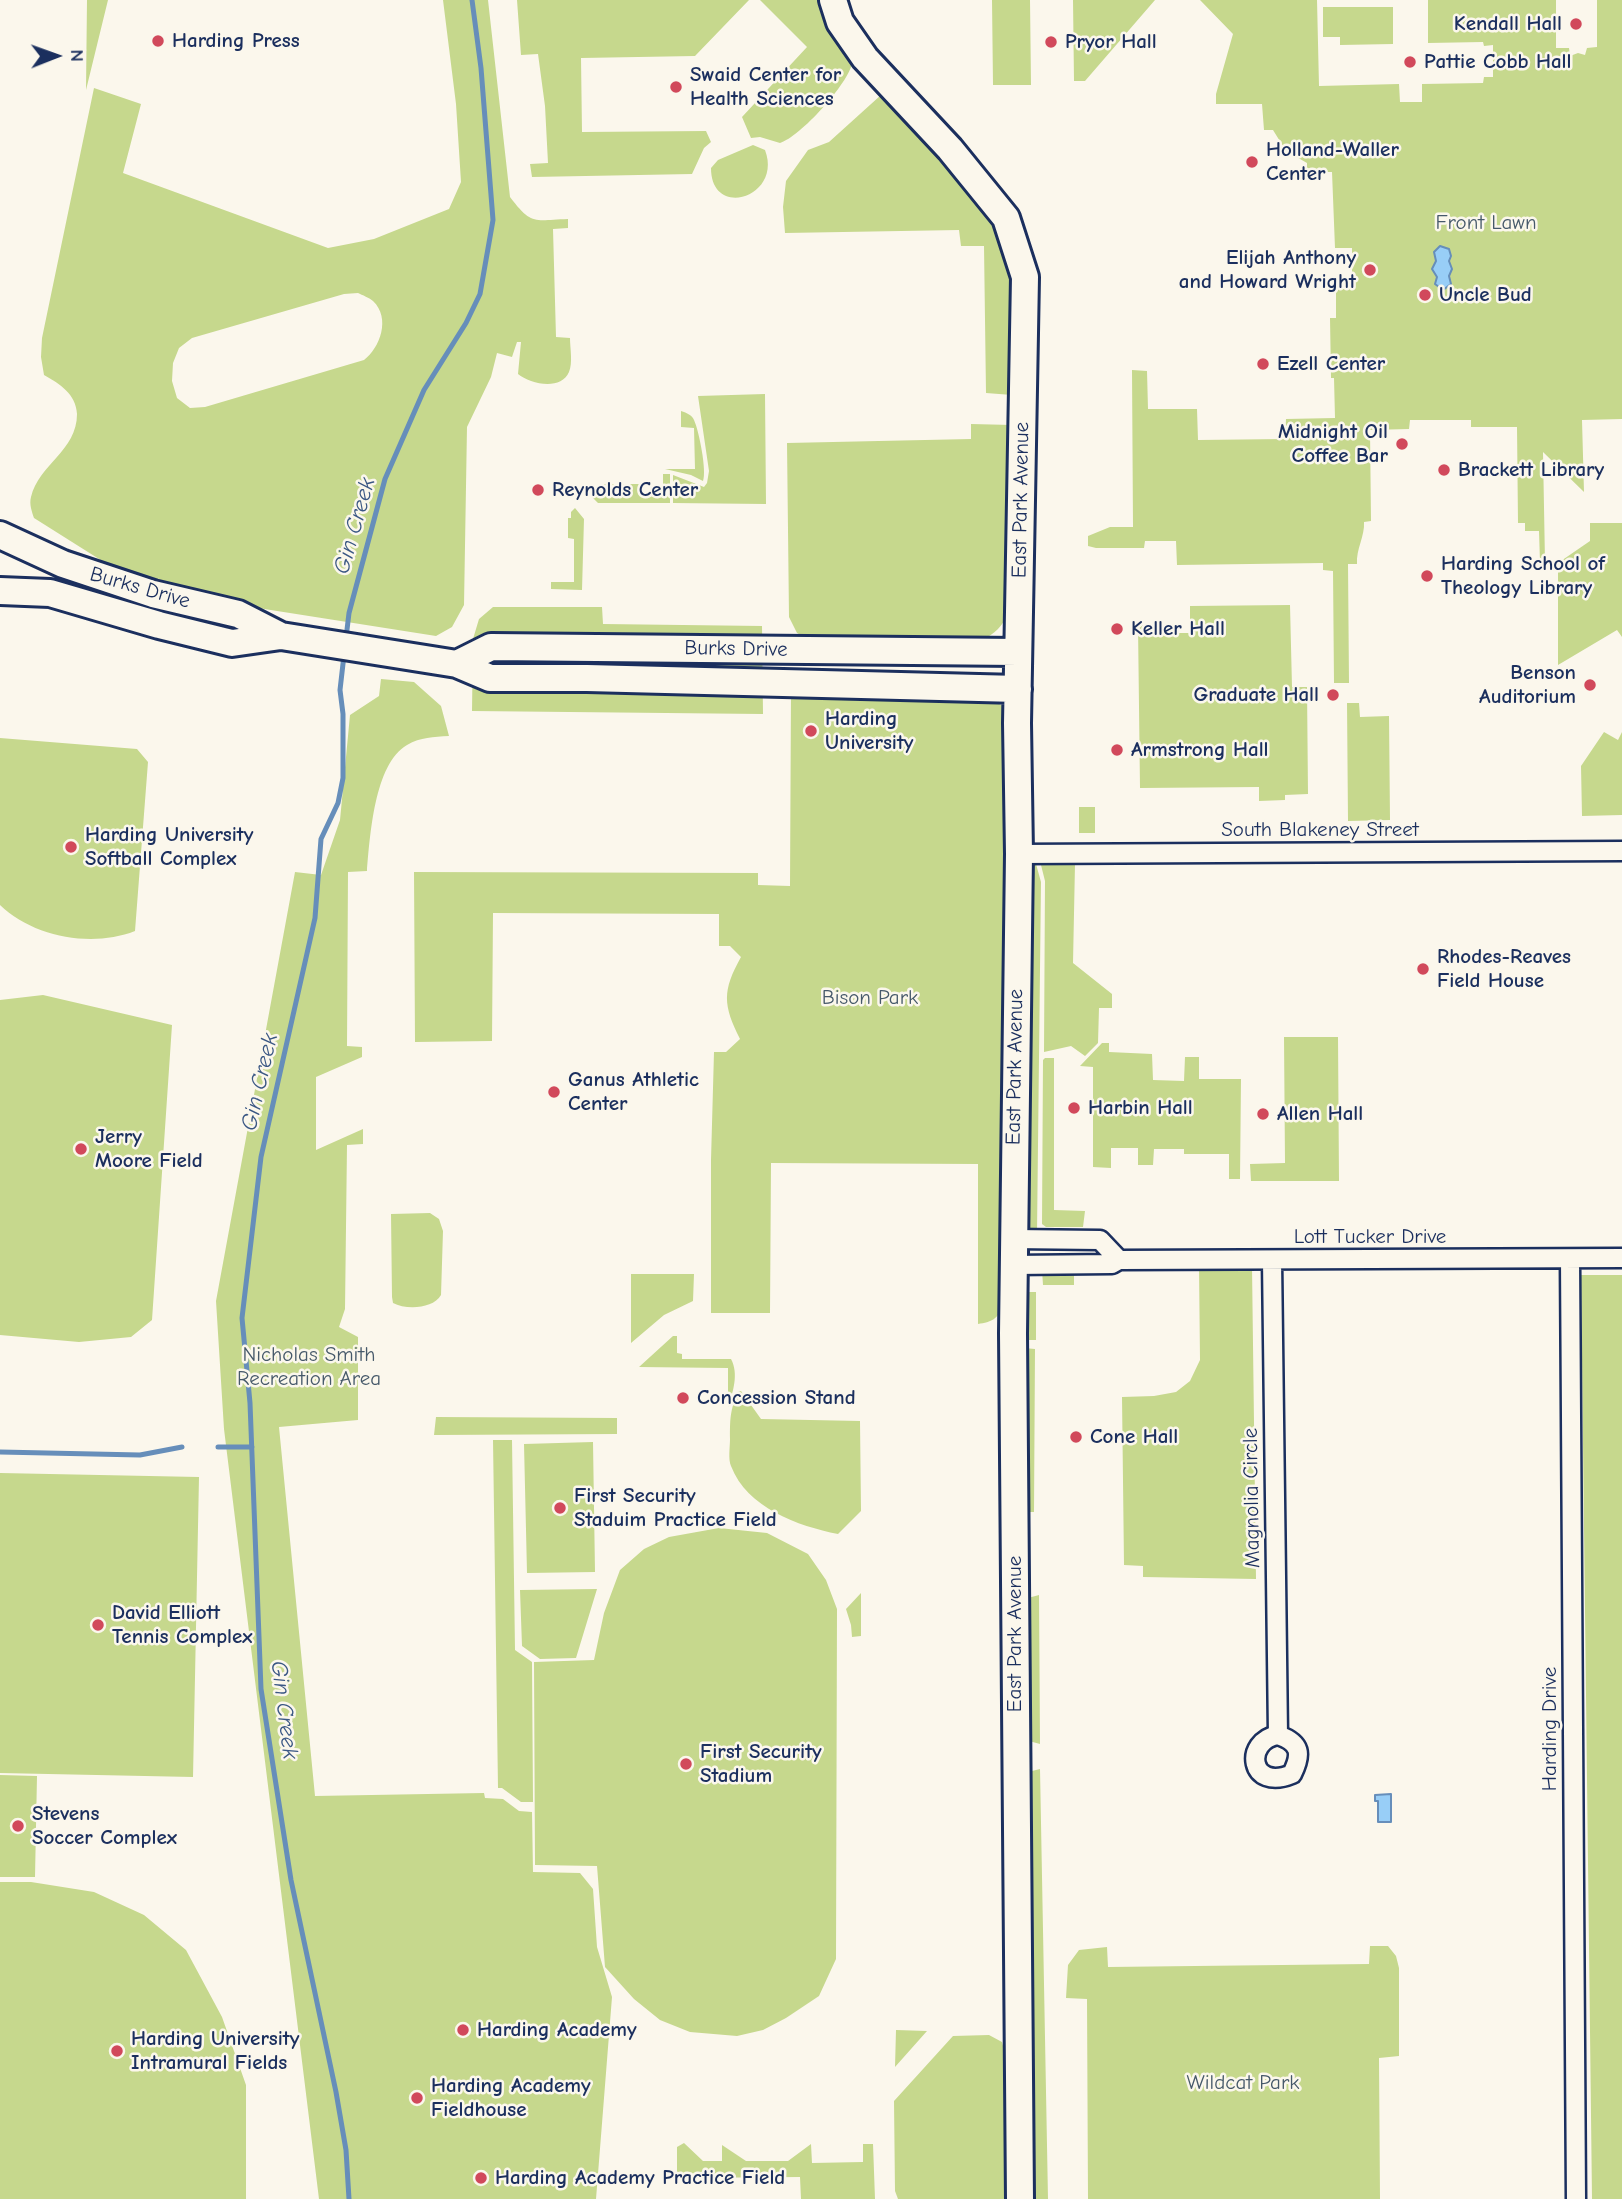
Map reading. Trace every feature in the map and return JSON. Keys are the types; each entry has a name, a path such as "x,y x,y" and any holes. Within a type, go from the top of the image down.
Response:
{"street":[{"name":"East Park Avenue","path":"833,0 840,22 865,58 950,149 1006,218 1025,277 1018,652 1013,1252 1020,2199"},
{"name":"Burks Drive","path":"0,535 63,564 153,594 238,614 281,636"},
{"name":"Burks Drive","path":"0,591 50,593 232,643 281,636 457,664 489,678 1018,689"},
{"name":"Burks Drive","path":"457,664 491,647 1018,652"},
{"name":"South Blakeney Street","path":"1018,854 1622,851"},
{"name":"Lott Tucker Drive","path":"1013,1252 1272,1260 1622,1258"},
{"name":"Harding Drive","path":"1570,1259 1576,2199"},
{"name":"Magnolia Circle","path":"1272,1260 1278,1735"}],"green space":[{"path":"87,0 108,0 86,90"},
{"path":"443,0 488,0 510,197 524,213 534,219 568,219 568,228 553,229 556,337 570,338 571,360 565,378 553,384 545,384 530,381 518,374 521,342 517,342 512,357 497,353 491,377 467,427 464,605 452,627 436,636 239,605 126,576 34,518 30,502 35,485 71,438 77,414 70,395 44,375 41,357 42,338 94,88 141,104 123,173 328,248 374,239 449,209 461,182 456,104","holes":["358,293 372,300 378,308 382,324 379,341 364,360 205,407 190,408 177,398 172,381 173,363 179,348 192,338 344,294"]},
{"path":"517,0 749,0 695,56 581,58 582,132 706,131 711,142 704,148 692,174 532,177 530,164 548,163 545,106 538,54 521,55"},
{"path":"760,0 821,0 852,63 833,96 799,131 780,143 760,137 751,138 742,117 807,47"},
{"path":"992,0 1030,0 1031,85 993,85"},
{"path":"1073,0 1155,0 1085,81 1074,81"},
{"name":"Front Lawn","path":"1200,0 1317,0 1319,86 1399,84 1400,102 1422,102 1422,84 1483,83 1484,77 1493,77 1493,45 1484,46 1483,42 1428,43 1428,0 1556,0 1556,48 1569,48 1570,56 1578,53 1585,55 1587,48 1597,47 1597,0 1622,0 1622,419 1582,420 1584,492 1543,452 1545,562 1540,562 1539,531 1525,531 1525,523 1518,523 1517,427 1471,427 1471,420 1410,420 1409,429 1370,430 1371,521 1364,522 1357,564 1348,564 1349,683 1334,683 1333,571 1323,570 1323,563 1177,565 1176,541 1145,541 1144,548 1088,546 1088,536 1110,527 1133,527 1132,370 1147,371 1148,409 1197,409 1198,440 1285,439 1286,419 1335,418 1330,318 1336,318 1336,286 1352,286 1352,248 1335,248 1332,172 1307,172 1307,163 1286,151 1273,130 1264,130 1262,104 1216,104 1216,94 1233,34"},
{"path":"1323,7 1393,7 1393,44 1340,45 1340,37 1323,37"},
{"path":"881,95 1000,227 1013,265 1012,395 986,393 984,246 961,246 959,230 785,233 783,207 786,181 808,150 829,142"},
{"path":"753,145 765,150 768,166 764,180 756,190 745,196 733,198 722,194 714,184 711,168 718,160"},
{"path":"765,394 766,504 673,503 673,475 704,487 707,483 709,471 698,396"},
{"path":"681,411 692,417 696,425 703,460 703,481 691,475 665,469 695,469 694,428 681,427"},
{"path":"971,424 1012,425 1009,613 1001,626 982,640 806,638 797,633 789,617 787,443 971,439"},
{"path":"663,474 670,474 670,503 598,503 589,494 594,488 600,488 601,484 643,484 643,492 663,492"},
{"path":"575,508 584,519 582,590 551,589 551,582 574,582 574,539 568,538 568,518 571,518 571,512"},
{"path":"1590,523 1622,523 1622,637 1617,630 1558,665 1558,563 1590,541"},
{"path":"1290,605 1292,687 1307,687 1308,794 1285,795 1285,800 1259,801 1259,787 1140,788 1138,625 1178,625 1179,633 1190,633 1190,606"},
{"path":"493,607 602,607 603,624 762,626 763,714 472,711 473,639 479,619"},
{"name":"Nicholas Smith Recreation Area","path":"381,679 414,682 441,706 449,736 412,742 396,754 387,768 372,821 367,871 348,872 347,1046 362,1047 362,1057 316,1077 316,1150 363,1129 363,1144 347,1145 345,1309 339,1327 358,1337 358,1420 279,1427 315,1796 484,1793 485,1798 503,1799 519,1811 532,1812 533,1872 580,1873 593,1889 597,1947 612,1997 596,2199 319,2199 224,1429 216,1301 295,872 321,875 340,820 350,715 379,696"},
{"name":"Bison Park","path":"791,693 988,698 1003,706 1009,718 1002,1306 999,1314 987,1322 978,1324 978,1164 771,1163 770,1313 711,1313 714,1052 726,1052 740,1039 730,1017 727,998 730,979 741,957 730,946 719,946 719,914 493,913 492,1041 415,1042 414,872 758,873 758,885 790,886"},
{"path":"1347,703 1359,703 1360,717 1389,716 1390,820 1348,821"},
{"path":"1604,732 1618,740 1622,732 1622,815 1582,816 1581,766"},
{"name":"Harding University Softball Complex","path":"0,738 137,749 148,762 135,931 100,939 64,936 29,925 0,905"},
{"path":"1079,807 1095,807 1095,833 1079,833"},
{"path":"1031,864 1036,864 1041,882 1037,1232 1029,1228 1026,1219"},
{"path":"1075,864 1073,963 1112,994 1112,1008 1099,1008 1098,1043 1085,1056 1071,1046 1044,1052 1045,881 1041,865"},
{"name":"Jerry Moore Field","path":"43,995 172,1025 152,1320 131,1337 79,1342 0,1335 0,1000"},
{"path":"1284,1037 1338,1037 1339,1181 1251,1181 1250,1164 1285,1163"},
{"path":"1102,1043 1109,1043 1109,1052 1152,1054 1153,1080 1184,1081 1185,1057 1199,1057 1199,1079 1241,1079 1240,1179 1229,1179 1229,1154 1184,1154 1184,1149 1154,1149 1153,1165 1138,1165 1138,1148 1111,1148 1111,1168 1093,1167 1093,1067 1080,1066"},
{"path":"1045,1058 1054,1058 1054,1210 1085,1211 1083,1227 1046,1227 1042,1224"},
{"path":"430,1213 439,1219 443,1231 441,1295 426,1306 398,1305 393,1303 392,1297 391,1214"},
{"path":"1199,1266 1252,1266 1256,1579 1143,1577 1143,1566 1124,1565 1122,1397 1176,1392 1190,1381 1200,1360"},
{"path":"1042,1270 1074,1270 1074,1285 1043,1285"},
{"path":"631,1274 694,1274 693,1301 664,1315 631,1343"},
{"path":"1581,1275 1622,1275 1622,2199 1592,2199"},
{"path":"1024,1292 1036,1292 1036,1340 1024,1340"},
{"path":"673,1336 677,1336 677,1353 682,1354 682,1359 731,1359 735,1377 728,1407 728,1368 639,1367"},
{"path":"1024,1348 1035,1349 1034,1512 1024,1512"},
{"path":"741,1391 761,1419 860,1421 861,1511 838,1534 807,1526 776,1513 761,1504 739,1481 731,1466 729,1453 730,1420 738,1392"},
{"path":"436,1417 617,1418 617,1434 434,1435"},
{"path":"493,1440 512,1440 515,1650 532,1662 533,1802 521,1802 498,1788"},
{"name":"First Security Staduim Practice Field","path":"593,1442 595,1572 527,1573 524,1444"},
{"name":"David Elliott Tennis Complex","path":"0,1473 199,1477 193,1777 0,1773"},
{"name":"First Security Stadium","path":"719,1528 767,1533 808,1554 826,1580 837,1609 836,1959 819,1996 763,2030 737,2036 690,2032 660,2020 634,1999 605,1967 597,1866 535,1865 534,1662 594,1660 604,1613 620,1570 644,1549 669,1537"},
{"path":"597,1589 576,1658 540,1659 522,1646 520,1590"},
{"path":"861,1593 861,1636 852,1637 846,1609"},
{"path":"1039,1595 1040,1744 1029,1741 1028,1598"},
{"path":"1040,1769 1048,2199 1031,2199 1027,1779 1032,1771"},
{"name":"Stevens Soccer Complex","path":"0,1775 37,1776 35,1877 0,1877"},
{"name":"Harding University Intramural Fields","path":"0,1882 31,1882 94,1892 144,1915 186,1950 222,2017 246,2085 246,2199 0,2199"},
{"name":"Wildcat Park","path":"1370,1946 1388,1946 1396,1956 1399,1968 1399,2056 1379,2058 1380,2199 1088,2199 1087,1999 1066,1998 1068,1965 1079,1950 1107,1947 1108,1967 1369,1964"},
{"path":"896,2030 927,2031 895,2067"},
{"path":"989,2035 1002,2042 1006,2057 1007,2199 898,2199 895,2191 894,2101 953,2036"},
{"path":"684,2143 703,2161 722,2161 722,2145 746,2161 788,2161 811,2144 812,2163 863,2162 863,2144 873,2144 875,2199 801,2199 800,2177 677,2178 677,2147"}],"water":[{"path":"1440,246 1449,249 1452,269 1449,276 1451,284 1443,290 1435,284 1437,277 1432,269 1436,261 1434,252"},
{"path":"1391,1794 1391,1822 1378,1822 1378,1801 1375,1801 1375,1795"}],"waterway":[{"name":"Gin Creek","path":"346,638 349,613 385,479 424,390 466,323 480,294 493,220 481,68 472,0"},
{"name":"Gin Creek","path":"344,655 340,690 343,714 343,778 338,803 321,839 315,918 261,1157 242,1318 250,1403 261,1689 291,1880 336,2092 346,2150 349,2199"},
{"path":"0,1452 140,1455 182,1447"},
{"path":"218,1447 252,1447"}],"place":[{"name":"Kendall Hall","path":"1576,24"},
{"name":"Harding Press","path":"158,41"},
{"name":"Pryor Hall","path":"1051,42"},
{"name":"Pattie Cobb Hall","path":"1410,62"},
{"name":"Swaid Center for Health Sciences","path":"676,87"},
{"name":"Holland-Waller Center","path":"1252,162"},
{"name":"Elijah Anthony and Howard Wright","path":"1370,270"},
{"name":"Uncle Bud","path":"1425,295"},
{"name":"Ezell Center","path":"1263,364"},
{"name":"Midnight Oil Coffee Bar","path":"1402,444"},
{"name":"Brackett Library","path":"1444,470"},
{"name":"Reynolds Center","path":"538,490"},
{"name":"Harding School of Theology Library","path":"1427,576"},
{"name":"Keller Hall","path":"1117,629"},
{"name":"Benson Auditorium","path":"1590,685"},
{"name":"Graduate Hall","path":"1333,695"},
{"name":"Harding University","path":"811,731"},
{"name":"Armstrong Hall","path":"1117,750"},
{"name":"Harding University Softball Complex","path":"71,847"},
{"name":"Rhodes-Reaves Field House","path":"1423,969"},
{"name":"Ganus Athletic Center","path":"554,1092"},
{"name":"Harbin Hall","path":"1074,1108"},
{"name":"Allen Hall","path":"1263,1114"},
{"name":"Jerry Moore Field","path":"81,1149"},
{"name":"Concession Stand","path":"683,1398"},
{"name":"Cone Hall","path":"1076,1437"},
{"name":"First Security Staduim Practice Field","path":"560,1508"},
{"name":"David Elliott Tennis Complex","path":"98,1625"},
{"name":"First Security Stadium","path":"686,1764"},
{"name":"Stevens Soccer Complex","path":"18,1826"},
{"name":"Harding Academy","path":"463,2030"},
{"name":"Harding University Intramural Fields","path":"117,2051"},
{"name":"Harding Academy Fieldhouse","path":"417,2098"},
{"name":"Harding Academy Practice Field","path":"481,2178"}]}
